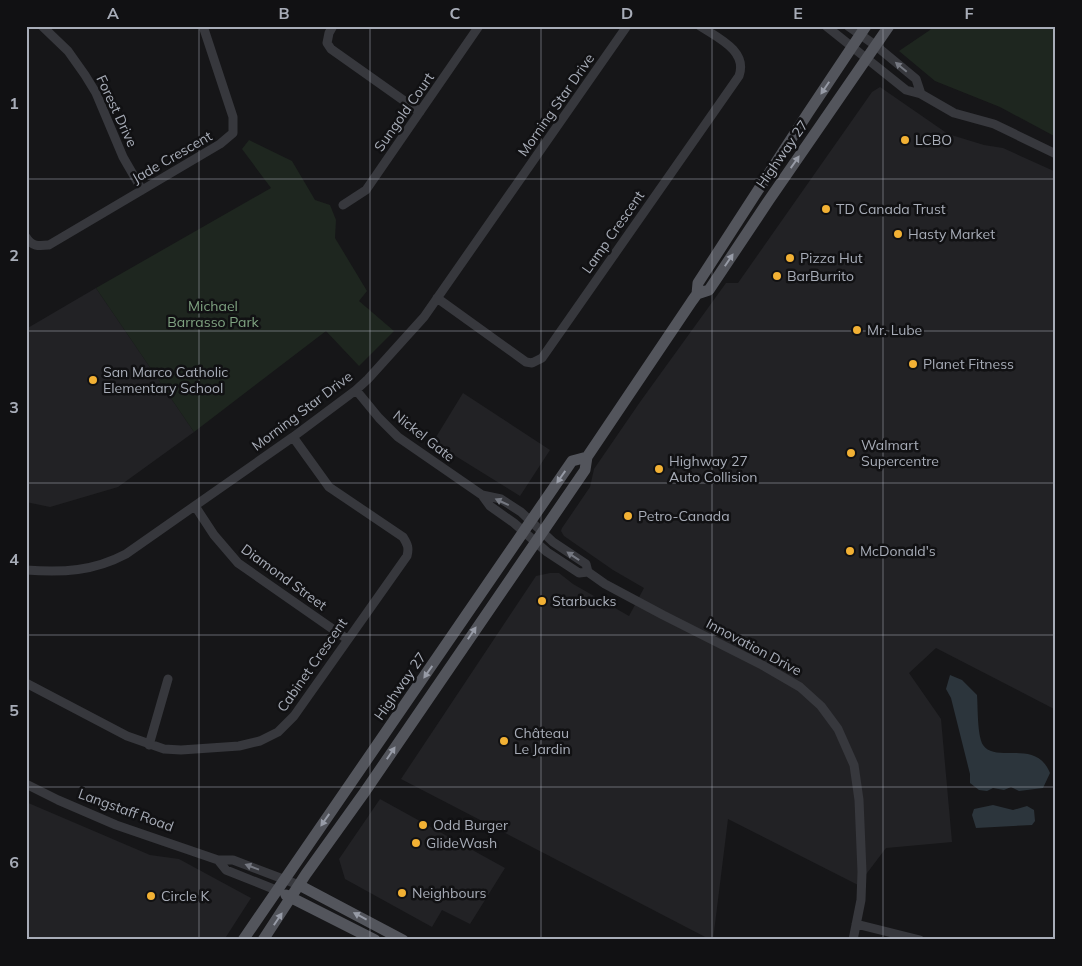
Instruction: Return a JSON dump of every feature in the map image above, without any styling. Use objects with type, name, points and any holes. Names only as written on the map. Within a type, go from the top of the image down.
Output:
[{"type":"main road","name":"Highway 27","points":[[697,294],[709,290],[889,26]]},
{"type":"main road","name":"Highway 27","points":[[263,940],[584,470],[587,457],[697,294],[698,282],[863,31]]},
{"type":"main road","name":"Highway 27","points":[[242,940],[572,461],[587,457]]},
{"type":"main road","name":"Langstaff Road","points":[[299,885],[403,940]]},
{"type":"main road","name":"Langstaff Road","points":[[276,890],[375,940]]},
{"type":"street","name":"Forest Drive","points":[[42,26],[68,51],[96,93],[123,157],[142,190]]},
{"type":"street","name":"Jade Crescent","points":[[26,237],[29,242],[38,246],[49,245],[220,144],[233,133],[232,117],[204,26]]},
{"type":"street","points":[[333,26],[328,33],[327,43],[331,49],[420,112]]},
{"type":"street","name":"Sungold Court","points":[[343,205],[366,190],[479,26]]},
{"type":"street","name":"Morning Star Drive","points":[[26,570],[63,572],[88,569],[104,564],[134,549],[356,390],[411,333],[627,26]]},
{"type":"street","name":"Lamp Crescent","points":[[437,298],[526,362],[532,363],[542,358],[739,76],[741,70],[739,56],[730,47],[700,26]]},
{"type":"street","points":[[826,26],[906,90],[921,94],[954,114],[994,124],[1056,154]]},
{"type":"street","points":[[848,26],[863,31],[875,45],[916,80],[921,94]]},
{"type":"street","name":"Nickel Gate","points":[[356,390],[379,418],[398,437],[482,495],[501,499],[521,512],[527,526]]},
{"type":"street","name":"Cabinet Crescent","points":[[26,682],[127,736],[164,749],[180,750],[239,746],[270,737],[286,725],[409,550],[408,544],[403,537],[329,487],[292,436]]},
{"type":"street","name":"Diamond Street","points":[[195,506],[214,535],[238,563],[347,639]]},
{"type":"street","name":"Innovation Drive","points":[[527,526],[539,537],[548,552],[579,573],[588,572],[605,584],[769,669],[800,687],[821,706],[838,729],[854,765],[859,800],[862,872],[861,900],[853,940]]},
{"type":"street","points":[[149,745],[168,679]]},
{"type":"street","name":"Langstaff Road","points":[[26,784],[116,825],[218,860],[233,860],[299,885]]},
{"type":"street","name":"Langstaff Road","points":[[218,860],[226,870],[276,890]]},
{"type":"street","points":[[856,924],[920,940]]},
{"type":"shaded area","points":[[880,87],[948,134],[984,145],[1003,148],[1056,172],[1056,710],[936,648],[909,673],[941,719],[952,842],[886,848],[858,885],[728,819],[713,940],[711,940],[401,779],[536,576],[559,573],[573,584],[629,616],[644,588],[613,570],[564,536],[561,531],[562,528],[590,487],[594,469],[640,402],[726,283],[738,283],[872,92]]},
{"type":"shaded area","name":"San Marco Catholic Elementary School","points":[[96,288],[194,432],[118,487],[50,507],[26,502],[26,329]]},
{"type":"shaded area","points":[[463,393],[550,450],[520,496],[433,442]]},
{"type":"shaded area","points":[[950,675],[962,680],[977,695],[979,728],[983,745],[989,750],[997,752],[1026,754],[1044,763],[1050,773],[1043,788],[1019,791],[1011,787],[1004,790],[993,788],[987,791],[979,790],[970,783],[970,774],[951,698],[946,689]]},
{"type":"shaded area","points":[[380,799],[505,868],[470,924],[442,910],[432,927],[345,879],[339,859]]},
{"type":"shaded area","points":[[26,802],[150,855],[179,859],[251,898],[224,940],[26,940]]},
{"type":"shaded area","points":[[993,805],[1013,810],[1027,806],[1034,810],[1035,821],[1032,825],[976,828],[972,815],[974,809]]},
{"type":"green space","points":[[932,26],[1056,26],[1056,137],[1000,107],[935,81],[899,51],[930,30]]},
{"type":"green space","name":"Michael Barrasso Park","points":[[249,140],[292,161],[315,200],[330,205],[336,220],[335,238],[367,291],[359,301],[394,331],[359,366],[326,331],[194,432],[96,288],[271,188],[242,149]]},
{"type":"place","name":"LCBO","points":[[905,140]]},
{"type":"place","name":"TD Canada Trust","points":[[826,209]]},
{"type":"place","name":"Hasty Market","points":[[898,234]]},
{"type":"place","name":"Pizza Hut","points":[[790,258]]},
{"type":"place","name":"BarBurrito","points":[[777,276]]},
{"type":"place","name":"Mr. Lube","points":[[857,330]]},
{"type":"place","name":"Planet Fitness","points":[[913,364]]},
{"type":"place","name":"San Marco Catholic Elementary School","points":[[93,380]]},
{"type":"place","name":"Walmart Supercentre","points":[[851,453]]},
{"type":"place","name":"Highway 27 Auto Collision","points":[[659,469]]},
{"type":"place","name":"Petro-Canada","points":[[628,516]]},
{"type":"place","name":"McDonald's","points":[[850,551]]},
{"type":"place","name":"Starbucks","points":[[542,601]]},
{"type":"place","name":"Château Le Jardin","points":[[504,741]]},
{"type":"place","name":"Odd Burger","points":[[423,825]]},
{"type":"place","name":"GlideWash","points":[[416,843]]},
{"type":"place","name":"Neighbours","points":[[402,893]]},
{"type":"place","name":"Circle K","points":[[151,896]]}]
